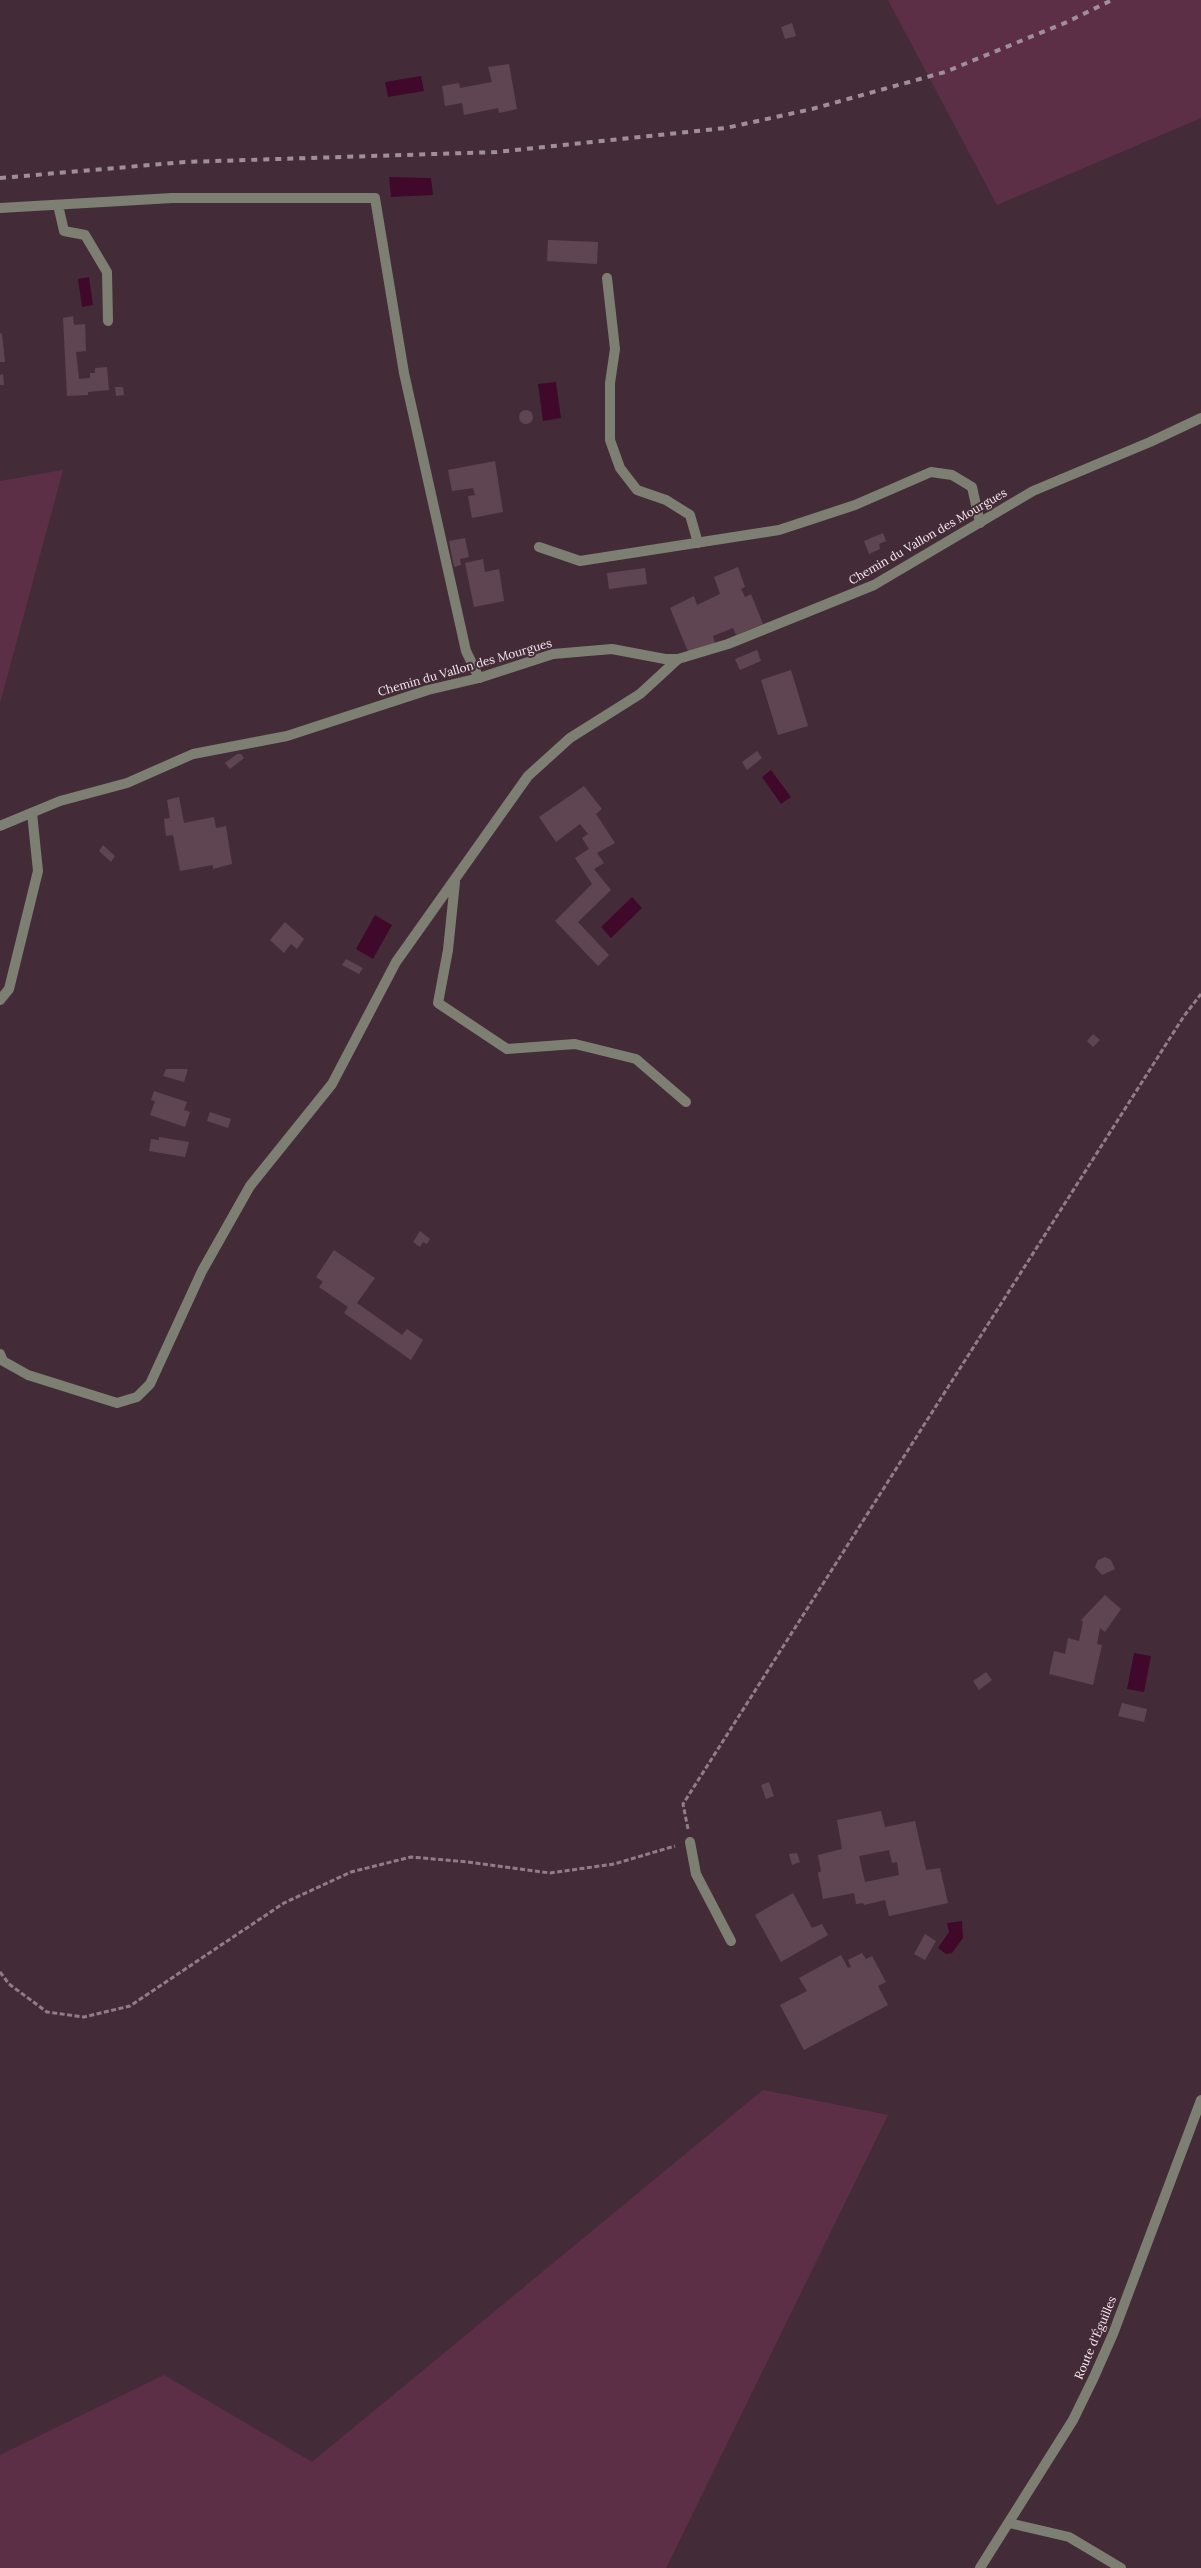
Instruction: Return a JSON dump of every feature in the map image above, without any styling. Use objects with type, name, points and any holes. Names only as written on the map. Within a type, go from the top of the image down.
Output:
[{"type":"street","points":[[0,208],[172,198],[375,198],[404,373],[466,651],[479,678]]},
{"type":"street","points":[[58,205],[64,231],[86,235],[107,272],[108,320]]},
{"type":"street","points":[[607,278],[615,349],[610,383],[610,440],[620,468],[638,490],[666,500],[690,515],[698,543]]},
{"type":"street","name":"Chemin du Vallon des Mourgues","points":[[0,826],[60,801],[127,783],[193,754],[287,736],[428,690],[479,678],[552,654],[592,649],[612,650],[665,659],[678,659],[728,644],[874,585],[1033,491],[1150,442],[1201,418]]},
{"type":"street","points":[[540,547],[580,561],[779,530],[855,505],[931,472],[952,475],[972,488],[980,522]]},
{"type":"street","points":[[0,1354],[3,1361],[28,1375],[117,1403],[137,1397],[150,1384],[202,1271],[250,1186],[332,1084],[396,962],[528,776],[570,738],[640,694],[678,659]]},
{"type":"street","points":[[0,1000],[9,988],[38,871],[32,813]]},
{"type":"street","points":[[455,881],[448,950],[438,1003],[507,1049],[575,1044],[636,1059],[686,1102]]},
{"type":"street","points":[[690,1842],[696,1874],[731,1941]]},
{"type":"street","name":"Route d'Éguilles","points":[[980,2568],[1073,2420],[1094,2377],[1113,2334],[1201,2100]]},
{"type":"street","points":[[1009,2523],[1069,2537],[1121,2568]]},
{"type":"path","points":[[0,1972],[9,1984],[47,2012],[84,2017],[130,2006],[284,1904],[351,1872],[411,1857],[468,1862],[550,1873],[614,1864],[690,1842],[683,1804],[1178,1024],[1201,994]]},
{"type":"shaded area","points":[[888,0],[1201,0],[1201,118],[997,205]]},
{"type":"shaded area","points":[[421,76],[424,91],[388,97],[385,82]]},
{"type":"shaded area","points":[[389,177],[431,178],[433,195],[391,197]]},
{"type":"shaded area","points":[[89,277],[93,305],[82,307],[78,279]]},
{"type":"shaded area","points":[[556,382],[561,418],[543,421],[538,384]]},
{"type":"shaded area","points":[[63,470],[0,703],[0,481]]},
{"type":"shaded area","points":[[771,770],[791,797],[781,804],[762,777]]},
{"type":"shaded area","points":[[632,897],[642,908],[611,938],[601,927]]},
{"type":"shaded area","points":[[375,915],[392,925],[373,959],[356,949]]},
{"type":"shaded area","points":[[1134,1653],[1151,1656],[1144,1692],[1127,1689]]},
{"type":"shaded area","points":[[962,1921],[963,1938],[952,1953],[946,1954],[938,1948],[949,1932],[947,1923]]},
{"type":"shaded area","points":[[763,2090],[888,2115],[666,2568],[0,2568],[0,2455],[164,2375],[312,2462]]},
{"type":"building","points":[[792,23],[796,36],[785,39],[781,27]]},
{"type":"building","points":[[509,64],[517,109],[499,113],[498,108],[464,115],[462,103],[445,106],[442,86],[459,83],[460,88],[492,82],[488,67]]},
{"type":"building","points":[[548,240],[598,242],[597,264],[547,261]]},
{"type":"building","points":[[73,316],[74,325],[85,324],[86,351],[76,352],[79,379],[90,378],[90,373],[95,373],[95,368],[107,367],[109,390],[88,392],[88,395],[67,396],[63,318]]},
{"type":"building","points":[[2,333],[5,362],[0,362],[0,334]]},
{"type":"building","points":[[3,374],[4,385],[0,385],[0,375]]},
{"type":"building","points":[[115,387],[123,387],[124,395],[116,396]]},
{"type":"building","points":[[523,410],[529,410],[533,417],[529,424],[523,424],[519,420],[519,414]]},
{"type":"building","points":[[495,461],[503,512],[472,518],[468,496],[475,495],[473,488],[452,491],[448,470]]},
{"type":"building","points":[[883,533],[886,541],[879,544],[880,549],[869,554],[864,541]]},
{"type":"building","points":[[465,538],[469,557],[460,559],[461,565],[454,567],[449,541]]},
{"type":"building","points":[[483,559],[485,572],[499,569],[504,601],[474,607],[465,563]]},
{"type":"building","points":[[738,567],[745,587],[741,589],[745,597],[751,594],[763,624],[736,635],[733,628],[713,636],[715,643],[689,654],[670,608],[694,596],[697,605],[720,594],[714,577]]},
{"type":"building","points":[[645,568],[647,584],[609,589],[607,573]]},
{"type":"building","points":[[757,650],[761,661],[740,670],[735,659]]},
{"type":"building","points":[[791,670],[808,726],[778,735],[761,680]]},
{"type":"building","points":[[757,751],[762,758],[747,770],[742,762]]},
{"type":"building","points":[[237,754],[241,754],[244,758],[230,769],[225,763]]},
{"type":"building","points":[[584,786],[602,809],[596,814],[615,843],[597,853],[604,863],[594,869],[611,890],[578,922],[609,955],[598,966],[555,921],[592,884],[575,858],[589,849],[582,838],[588,834],[580,824],[556,842],[539,817]]},
{"type":"building","points":[[179,797],[184,823],[214,817],[216,828],[226,826],[232,864],[213,869],[213,865],[180,871],[173,835],[166,836],[164,819],[170,818],[167,800]]},
{"type":"building","points":[[103,845],[115,856],[111,862],[99,851]]},
{"type":"building","points":[[285,922],[304,939],[297,949],[291,944],[284,953],[270,940]]},
{"type":"building","points":[[346,959],[363,968],[359,974],[342,965]]},
{"type":"building","points":[[1093,1034],[1100,1040],[1093,1047],[1087,1041]]},
{"type":"building","points":[[166,1069],[188,1069],[184,1082],[163,1076]]},
{"type":"building","points":[[154,1091],[187,1102],[184,1110],[190,1112],[185,1127],[150,1115],[155,1101],[151,1100]]},
{"type":"building","points":[[210,1112],[231,1119],[228,1128],[207,1121]]},
{"type":"building","points":[[159,1137],[189,1142],[185,1157],[149,1151],[151,1139],[159,1140]]},
{"type":"building","points":[[420,1231],[430,1239],[427,1244],[423,1242],[420,1247],[413,1242]]},
{"type":"building","points":[[334,1250],[375,1278],[357,1303],[402,1335],[407,1329],[423,1340],[411,1360],[344,1313],[348,1307],[319,1287],[323,1282],[316,1277]]},
{"type":"building","points":[[1105,1557],[1111,1560],[1115,1569],[1102,1575],[1095,1567],[1098,1560]]},
{"type":"building","points":[[1105,1595],[1121,1609],[1105,1632],[1100,1628],[1097,1644],[1102,1645],[1093,1685],[1049,1674],[1054,1651],[1065,1654],[1068,1638],[1079,1641],[1083,1622],[1081,1620]]},
{"type":"building","points":[[986,1672],[992,1680],[979,1690],[973,1681]]},
{"type":"building","points":[[1122,1703],[1147,1709],[1144,1722],[1118,1716]]},
{"type":"building","points":[[769,1782],[774,1796],[766,1799],[761,1785]]},
{"type":"building","points":[[881,1811],[885,1827],[915,1821],[926,1870],[940,1868],[948,1903],[889,1916],[885,1900],[864,1905],[863,1903],[856,1904],[854,1893],[823,1899],[818,1873],[821,1871],[818,1855],[842,1849],[837,1820]],"holes":[[[889,1850],[892,1863],[897,1862],[899,1875],[865,1882],[859,1856]]]},
{"type":"building","points":[[797,1853],[800,1862],[792,1865],[789,1854]]},
{"type":"building","points":[[793,1893],[812,1928],[822,1924],[828,1935],[781,1962],[755,1915]]},
{"type":"building","points":[[925,1934],[936,1941],[925,1960],[914,1954]]},
{"type":"building","points":[[862,1953],[866,1959],[872,1956],[886,1982],[878,1986],[888,2005],[804,2050],[780,2005],[807,1991],[799,1978],[841,1955],[848,1968],[851,1967],[848,1960]]},
{"type":"railway","points":[[0,178],[185,162],[497,152],[726,128],[812,109],[945,72],[1067,22],[1112,0]]}]
